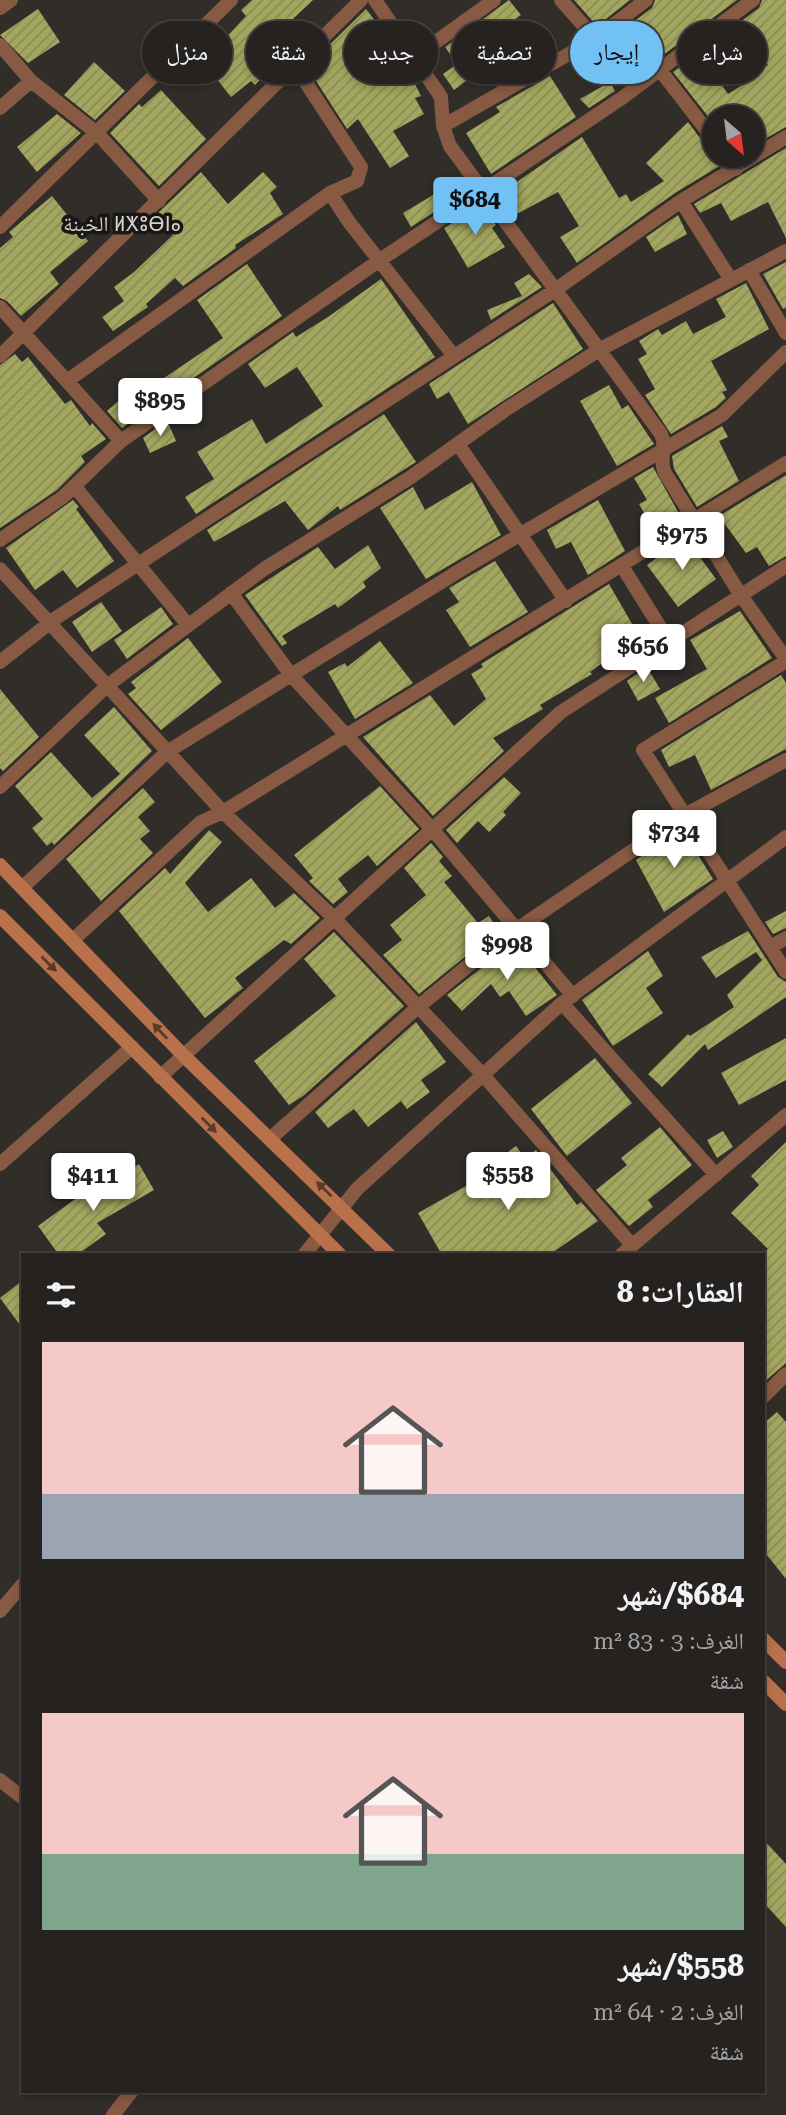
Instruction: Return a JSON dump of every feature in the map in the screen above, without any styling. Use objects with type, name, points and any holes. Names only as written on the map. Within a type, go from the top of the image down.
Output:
[{"type":"main road","points":[[0,865],[183,1055],[345,1208],[387,1253]]},
{"type":"main road","points":[[0,916],[338,1253]]},
{"type":"main road","points":[[765,1641],[786,1662]]},
{"type":"main road","points":[[765,1683],[786,1704]]},
{"type":"street","points":[[0,8],[11,0]]},
{"type":"street","points":[[0,227],[231,0]]},
{"type":"street","points":[[330,31],[361,0]]},
{"type":"street","points":[[376,0],[390,21]]},
{"type":"street","points":[[438,40],[494,0]]},
{"type":"street","points":[[561,0],[579,21]]},
{"type":"street","points":[[619,21],[646,0]]},
{"type":"street","points":[[663,68],[753,0]]},
{"type":"street","points":[[0,45],[31,81],[97,134],[159,201]]},
{"type":"street","points":[[443,126],[570,53]]},
{"type":"street","points":[[663,74],[702,124]]},
{"type":"street","points":[[0,108],[31,81]]},
{"type":"street","points":[[0,356],[277,84]]},
{"type":"street","points":[[67,380],[330,193],[357,181],[361,167],[307,84]]},
{"type":"street","points":[[433,84],[441,97],[443,126],[450,146],[661,434],[663,451],[660,461],[740,594],[786,660],[643,750],[786,972]]},
{"type":"street","points":[[0,540],[75,487],[121,441],[380,260],[641,84]]},
{"type":"street","points":[[0,662],[49,623],[555,290],[681,201],[786,137]]},
{"type":"street","points":[[330,193],[454,356]]},
{"type":"street","points":[[681,201],[731,280]]},
{"type":"street","points":[[0,787],[108,685],[231,593],[599,350],[786,251]]},
{"type":"street","points":[[749,271],[786,333]]},
{"type":"street","points":[[0,307],[121,441]]},
{"type":"street","points":[[23,887],[167,752],[731,408],[786,352]]},
{"type":"street","points":[[458,444],[566,601]]},
{"type":"street","points":[[74,939],[191,829],[345,737],[786,463]]},
{"type":"street","points":[[75,487],[188,625]]},
{"type":"street","points":[[622,566],[668,640]]},
{"type":"street","points":[[160,1077],[561,712],[668,640],[786,566]]},
{"type":"street","points":[[0,569],[223,812],[334,918],[483,1075],[627,1250],[786,1115]]},
{"type":"street","points":[[231,593],[291,675],[432,829],[518,929],[568,1000],[716,1175]]},
{"type":"street","points":[[271,1138],[418,1007],[518,929],[685,816],[786,760]]},
{"type":"street","points":[[306,1253],[358,1189],[568,1000],[786,837]]},
{"type":"street","points":[[770,947],[786,939]]},
{"type":"street","points":[[0,1164],[132,1047]]},
{"type":"street","points":[[765,1395],[786,1374]]},
{"type":"street","points":[[0,1611],[21,1586]]},
{"type":"street","points":[[0,1780],[21,1796]]},
{"type":"street","points":[[113,2115],[130,2093]]},
{"type":"building","points":[[252,0],[313,0],[291,21],[246,21],[247,84],[231,97],[221,84],[232,84],[232,31],[246,16],[241,10]]},
{"type":"building","points":[[509,0],[521,15],[513,21],[480,21]]},
{"type":"building","points":[[574,0],[630,0],[603,21],[593,21]]},
{"type":"building","points":[[655,0],[737,0],[709,21],[677,21],[677,45],[663,55],[663,21],[635,21],[652,8]]},
{"type":"building","points":[[762,0],[786,0],[786,127],[765,139],[765,105],[702,105],[702,109],[682,84],[721,84],[728,94],[744,84],[767,84],[767,21],[742,21],[759,8]]},
{"type":"building","points":[[38,9],[60,42],[28,63],[0,35]]},
{"type":"building","points":[[366,9],[375,21],[354,21]]},
{"type":"building","points":[[344,31],[344,84],[415,84],[421,96],[415,98],[424,114],[393,131],[409,156],[390,168],[358,119],[347,129],[318,84],[330,84],[330,44]]},
{"type":"building","points":[[452,42],[452,57],[445,47]]},
{"type":"building","points":[[94,62],[125,91],[95,120],[64,95]]},
{"type":"building","points":[[452,68],[452,84],[462,84],[454,90],[443,74]]},
{"type":"building","points":[[536,84],[555,84],[576,117],[491,174],[466,133],[500,112],[496,107]]},
{"type":"building","points":[[606,84],[611,84],[615,91],[589,108],[580,99]]},
{"type":"building","points":[[161,90],[206,139],[159,186],[110,133],[139,104],[142,107]]},
{"type":"building","points":[[57,114],[81,133],[37,172],[17,147]]},
{"type":"building","points":[[688,122],[702,141],[702,168],[716,168],[675,193],[577,263],[560,237],[579,226],[558,192],[513,216],[498,195],[582,137],[619,198],[626,194],[631,202],[664,181],[646,163]]},
{"type":"building","points":[[786,148],[786,238],[768,202],[731,221],[721,203],[700,213],[694,204],[753,168],[765,168],[765,161]]},
{"type":"building","points":[[201,172],[228,204],[263,172],[277,187],[270,193],[283,214],[235,245],[236,248],[183,286],[175,278],[146,304],[148,307],[113,331],[102,317],[124,301],[114,287],[174,234],[157,214]]},
{"type":"building","points":[[453,183],[460,195],[411,227],[403,213]]},
{"type":"building","points":[[52,196],[88,241],[50,272],[59,284],[21,316],[7,301],[0,298],[0,248],[13,237],[9,232]]},
{"type":"building","points":[[481,205],[496,225],[492,228],[505,247],[468,268],[444,228]]},
{"type":"building","points":[[678,215],[687,234],[655,252],[646,237]]},
{"type":"building","points":[[786,262],[786,308],[783,309],[763,274]]},
{"type":"building","points":[[247,264],[282,316],[122,428],[107,411],[137,385],[142,393],[223,338],[197,300]]},
{"type":"building","points":[[529,274],[542,287],[491,320],[487,310],[522,296],[514,283]]},
{"type":"building","points":[[381,279],[435,357],[196,514],[185,497],[214,479],[197,452],[252,419],[266,444],[323,406],[297,367],[265,388],[248,364],[293,332],[296,337],[328,317]]},
{"type":"building","points":[[746,283],[769,329],[711,361],[727,390],[722,392],[726,398],[671,434],[645,395],[655,389],[638,359],[647,354],[639,341],[658,329],[662,335],[686,321],[693,334],[726,317],[716,299]]},
{"type":"building","points":[[553,303],[583,349],[468,424],[449,392],[437,399],[429,384]]},
{"type":"building","points":[[15,354],[22,362],[28,357],[65,404],[71,400],[90,426],[92,423],[106,439],[81,456],[85,462],[57,490],[0,528],[0,365]]},
{"type":"building","points":[[609,385],[622,409],[628,405],[654,444],[617,466],[580,401]]},
{"type":"building","points":[[384,414],[416,462],[340,510],[338,506],[308,530],[285,501],[214,542],[207,530]]},
{"type":"building","points":[[167,420],[176,441],[150,453],[143,438]]},
{"type":"building","points":[[722,426],[728,437],[719,441],[739,481],[697,507],[674,469],[672,456]]},
{"type":"building","points":[[653,467],[681,517],[655,533],[639,504],[647,500],[634,478]]},
{"type":"building","points":[[786,475],[786,556],[769,566],[757,547],[746,553],[719,516]]},
{"type":"building","points":[[472,482],[501,535],[426,579],[380,508],[413,487],[425,510]]},
{"type":"building","points":[[73,500],[79,507],[76,509],[114,561],[77,588],[63,570],[35,590],[6,548]]},
{"type":"building","points":[[598,500],[625,551],[588,575],[571,542],[556,549],[547,530]]},
{"type":"building","points":[[685,537],[716,579],[678,607],[647,565]]},
{"type":"building","points":[[368,545],[381,568],[363,582],[366,587],[338,608],[335,604],[282,636],[287,643],[282,646],[245,595],[318,547],[335,569]]},
{"type":"building","points":[[495,561],[528,612],[470,647],[446,610],[459,602],[449,588]]},
{"type":"building","points":[[609,584],[639,636],[590,672],[592,674],[540,705],[543,709],[493,738],[504,751],[433,816],[363,737],[430,695],[454,726],[486,699],[471,674],[483,667],[481,664]]},
{"type":"building","points":[[101,602],[122,631],[92,652],[72,622]]},
{"type":"building","points":[[161,607],[173,624],[127,659],[114,640]]},
{"type":"building","points":[[740,611],[772,658],[669,723],[655,698],[707,669],[690,640]]},
{"type":"building","points":[[188,638],[222,682],[161,730],[128,694],[136,688],[131,682]]},
{"type":"building","points":[[380,641],[413,683],[355,719],[328,672],[345,663],[347,667]]},
{"type":"building","points":[[647,667],[660,689],[638,701],[627,681]]},
{"type":"building","points":[[781,675],[786,683],[786,749],[711,790],[695,755],[669,767],[661,750]]},
{"type":"building","points":[[0,689],[39,737],[3,771],[0,768]]},
{"type":"building","points":[[114,707],[152,751],[54,845],[52,842],[47,846],[32,828],[43,819],[15,786],[51,752],[92,798],[120,774],[84,735]]},
{"type":"building","points":[[504,777],[521,793],[503,812],[506,815],[489,832],[478,821],[457,843],[446,830]]},
{"type":"building","points":[[380,786],[419,829],[377,866],[368,855],[338,879],[348,892],[333,904],[309,881],[313,878],[294,855]]},
{"type":"building","points":[[143,788],[155,802],[138,817],[150,831],[140,839],[153,853],[101,901],[66,859]]},
{"type":"building","points":[[682,829],[713,879],[664,912],[636,860]]},
{"type":"building","points":[[209,830],[222,842],[185,883],[208,912],[251,878],[275,908],[294,893],[320,918],[291,944],[284,940],[235,978],[243,988],[205,1018],[119,911],[165,868],[170,874]]},
{"type":"building","points":[[431,843],[443,857],[439,861],[452,876],[444,882],[478,923],[489,916],[498,930],[419,994],[383,955],[402,940],[390,925],[426,895],[404,868]]},
{"type":"building","points":[[786,911],[786,928],[773,934],[765,922]]},
{"type":"building","points":[[748,931],[778,977],[786,982],[786,997],[708,1050],[705,1044],[662,1087],[648,1074],[688,1034],[690,1036],[734,1007],[727,995],[762,960],[756,952],[716,978],[701,957]]},
{"type":"building","points":[[334,932],[404,1006],[303,1096],[289,1105],[254,1061],[336,996],[304,959]]},
{"type":"building","points":[[509,946],[511,950],[518,946],[557,995],[526,1016],[509,991],[500,997],[491,984],[462,1011],[447,995]]},
{"type":"building","points":[[648,951],[663,976],[646,988],[663,1013],[613,1046],[582,1000]]},
{"type":"building","points":[[416,1022],[446,1062],[421,1080],[430,1092],[407,1109],[401,1101],[368,1127],[354,1109],[328,1128],[315,1112]]},
{"type":"building","points":[[786,1038],[786,1080],[739,1105],[721,1073]]},
{"type":"building","points":[[595,1058],[632,1103],[567,1156],[531,1109]]},
{"type":"building","points":[[660,1127],[692,1165],[648,1200],[653,1207],[629,1226],[596,1190],[627,1165],[621,1158]]},
{"type":"building","points":[[723,1131],[733,1147],[717,1158],[707,1140]]},
{"type":"building","points":[[786,1142],[786,1363],[765,1381],[764,1253],[768,1249],[731,1213],[759,1185],[751,1176]]},
{"type":"building","points":[[516,1146],[525,1158],[536,1150],[577,1205],[581,1202],[598,1221],[552,1253],[441,1253],[418,1213],[473,1182],[471,1179]]},
{"type":"building","points":[[139,1164],[154,1190],[97,1223],[106,1234],[80,1253],[58,1253],[38,1226],[78,1197],[80,1199]]},
{"type":"building","points":[[21,1282],[21,1326],[0,1298]]},
{"type":"building","points":[[777,1412],[786,1422],[786,1579],[765,1553],[765,1422]]},
{"type":"building","points":[[765,1841],[786,1864],[786,1927],[765,1904]]},
{"type":"district","name":"الخبنة ⵍⵅⵓⴱⵏⴰ","points":[[122,224]]}]
